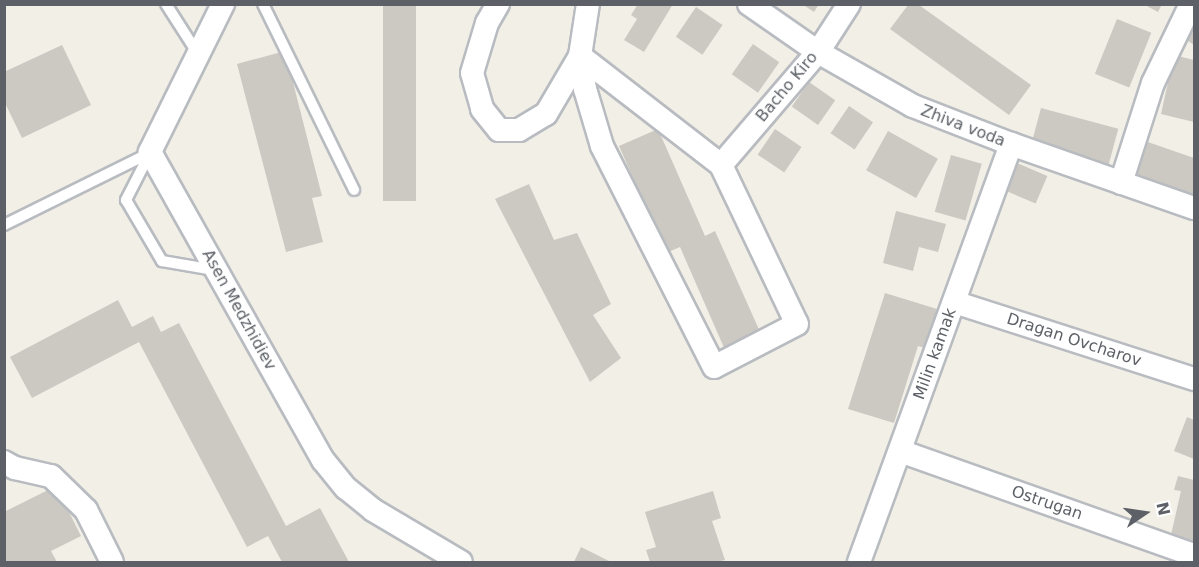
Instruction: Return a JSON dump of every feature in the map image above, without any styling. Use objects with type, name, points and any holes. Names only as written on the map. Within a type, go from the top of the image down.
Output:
[{"type":"street","points":[[150,152],[223,4]]},
{"type":"street","points":[[498,4],[487,23],[472,74],[483,109],[499,129],[519,130],[546,114],[580,56]]},
{"type":"street","points":[[580,56],[721,165],[797,324],[714,367],[602,146],[585,89],[580,56],[588,4]]},
{"type":"street","name":"Zhiva voda","points":[[749,4],[818,51],[913,106],[1011,144],[1194,208]]},
{"type":"street","name":"Bacho Kiro","points":[[721,165],[818,51],[849,4]]},
{"type":"street","points":[[1121,183],[1153,83],[1191,4]]},
{"type":"street","name":"Milin kamak","points":[[859,562],[1011,144]]},
{"type":"street","name":"Asen Medzhidiev","points":[[150,152],[323,460],[346,488],[373,510],[445,559]]},
{"type":"street","name":"Dragan Ovcharov","points":[[954,302],[1194,379]]},
{"type":"street","name":"Ostrugan","points":[[900,451],[1194,555]]},
{"type":"street","points":[[4,462],[15,468],[51,476],[86,510],[112,562]]},
{"type":"lane","points":[[166,4],[199,55]]},
{"type":"lane","points":[[262,4],[354,190]]},
{"type":"lane","points":[[4,225],[150,152]]},
{"type":"lane","points":[[150,152],[126,200],[162,261],[216,271]]},
{"type":"building","points":[[383,4],[416,4],[416,201],[383,201]]},
{"type":"building","points":[[638,4],[673,4],[644,52],[624,40],[637,19],[631,15]]},
{"type":"building","points":[[802,4],[819,4],[814,12]]},
{"type":"building","points":[[1143,4],[1162,4],[1158,12]]},
{"type":"building","points":[[908,5],[919,5],[1031,85],[1009,115],[890,29]]},
{"type":"building","points":[[696,7],[723,25],[702,55],[676,37]]},
{"type":"building","points":[[1117,19],[1151,33],[1129,88],[1095,74]]},
{"type":"building","points":[[1194,22],[1194,45],[1185,39]]},
{"type":"building","points":[[753,44],[779,62],[758,93],[732,74]]},
{"type":"building","points":[[62,45],[91,105],[22,138],[4,101],[4,72]]},
{"type":"building","points":[[285,51],[322,196],[312,198],[323,242],[286,252],[237,64]]},
{"type":"building","points":[[1174,55],[1194,60],[1194,122],[1161,114]]},
{"type":"building","points":[[809,82],[835,100],[818,125],[792,107]]},
{"type":"building","points":[[849,106],[873,122],[855,150],[831,133]]},
{"type":"building","points":[[1041,108],[1118,129],[1109,164],[1031,144]]},
{"type":"building","points":[[658,129],[705,236],[715,231],[761,334],[725,350],[680,247],[666,253],[619,146]]},
{"type":"building","points":[[775,129],[802,147],[784,173],[758,155]]},
{"type":"building","points":[[888,131],[938,159],[916,198],[866,170]]},
{"type":"building","points":[[1145,141],[1194,158],[1194,198],[1133,177]]},
{"type":"building","points":[[951,155],[982,164],[965,221],[935,212]]},
{"type":"building","points":[[1017,163],[1047,176],[1036,204],[1005,191]]},
{"type":"building","points":[[529,184],[554,240],[577,233],[611,304],[593,315],[621,358],[590,382],[495,199]]},
{"type":"building","points":[[896,211],[946,224],[938,252],[919,247],[913,271],[883,263]]},
{"type":"building","points":[[885,293],[937,309],[925,348],[918,346],[894,423],[848,409]]},
{"type":"building","points":[[118,300],[132,327],[153,316],[161,332],[179,323],[286,526],[320,508],[349,562],[282,562],[268,536],[247,547],[139,342],[32,398],[10,357]]},
{"type":"building","points":[[1187,417],[1194,420],[1194,459],[1174,451]]},
{"type":"building","points":[[1178,476],[1194,480],[1194,541],[1171,535],[1181,491],[1174,490]]},
{"type":"building","points":[[56,486],[81,536],[51,551],[57,562],[4,562],[4,512]]},
{"type":"building","points":[[713,491],[721,518],[712,521],[725,560],[650,562],[646,550],[656,547],[645,512]]},
{"type":"building","points":[[581,547],[611,562],[574,562]]}]
